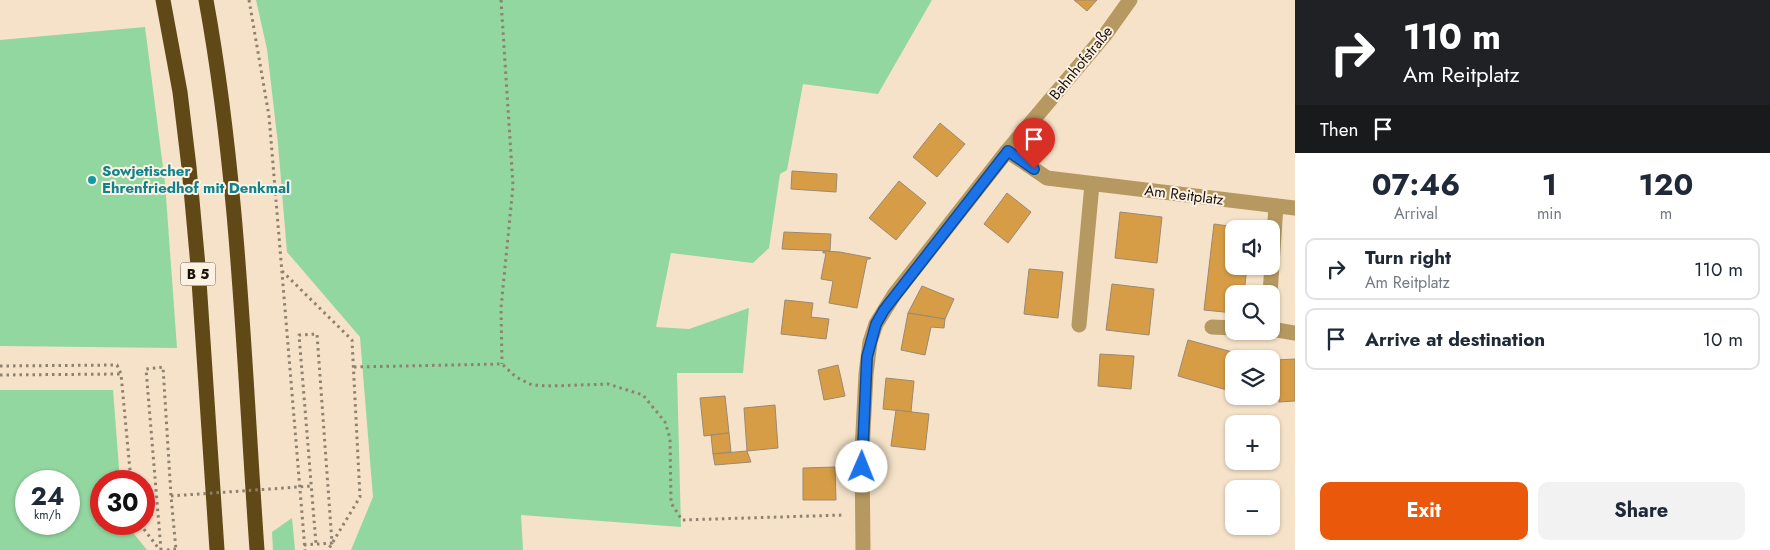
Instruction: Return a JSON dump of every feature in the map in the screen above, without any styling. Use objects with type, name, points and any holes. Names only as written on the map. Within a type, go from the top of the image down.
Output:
[{"type":"highway","name":"B 5","points":[[163,0],[180,92],[189,167],[199,276],[217,550]]},
{"type":"highway","name":"B 5","points":[[206,0],[221,98],[229,168],[257,550]]},
{"type":"street","name":"Bahnhofstraße","points":[[863,550],[862,451],[866,374],[870,342],[876,324],[894,295],[1008,151],[1105,35],[1130,0]]},
{"type":"street","name":"Am Reitplatz","points":[[1008,151],[1047,178],[1295,208]]},
{"type":"street","points":[[1079,325],[1092,184]]},
{"type":"street","points":[[1271,285],[1276,206]]},
{"type":"street","points":[[1212,327],[1225,328]]},
{"type":"street","points":[[1280,332],[1295,333]]},
{"type":"path","points":[[249,0],[269,116],[305,550]]},
{"type":"path","points":[[501,0],[513,186],[501,308],[502,364]]},
{"type":"path","points":[[282,271],[352,340],[360,498],[328,550]]},
{"type":"path","points":[[316,544],[300,335],[317,334],[332,543]]},
{"type":"path","points":[[354,366],[502,364],[516,377],[532,385],[608,384],[642,395],[665,422],[670,438],[671,503],[682,520],[862,515]]},
{"type":"path","points":[[0,366],[117,365],[121,372],[130,470]]},
{"type":"path","points":[[160,550],[146,370],[163,367],[176,550],[167,550]]},
{"type":"path","points":[[0,375],[121,372]]},
{"type":"path","points":[[171,496],[312,486]]},
{"type":"path","points":[[148,535],[160,550]]},
{"type":"path","points":[[304,545],[332,543]]},
{"type":"green space","points":[[256,0],[932,0],[878,94],[803,84],[787,170],[780,174],[769,248],[753,263],[671,253],[656,327],[689,329],[749,308],[743,373],[677,373],[681,527],[521,515],[523,550],[351,550],[373,497],[360,337],[287,252],[278,144],[267,49]]},
{"type":"green space","points":[[145,27],[165,183],[177,348],[0,346],[0,40]]},
{"type":"green space","points":[[0,390],[113,390],[119,470],[90,470],[90,535],[135,535],[147,550],[0,550]]},
{"type":"green space","points":[[292,518],[295,550],[273,550],[272,532]]},
{"type":"building","points":[[1074,0],[1097,0],[1087,11]]},
{"type":"building","points":[[940,123],[965,144],[937,177],[913,157]]},
{"type":"building","points":[[792,171],[837,174],[836,192],[791,189]]},
{"type":"building","points":[[899,181],[926,203],[896,240],[869,218]]},
{"type":"building","points":[[1007,193],[1031,212],[1008,243],[984,224]]},
{"type":"building","points":[[1120,212],[1162,217],[1157,263],[1115,258]]},
{"type":"building","points":[[1214,224],[1225,225],[1225,275],[1246,275],[1245,285],[1225,285],[1225,312],[1204,310]]},
{"type":"building","points":[[784,232],[831,234],[830,251],[782,249]]},
{"type":"building","points":[[823,251],[871,258],[867,259],[857,308],[829,303],[833,281],[821,279],[826,253],[823,253]]},
{"type":"building","points":[[1029,269],[1063,272],[1058,318],[1024,314]]},
{"type":"building","points":[[1112,284],[1154,289],[1149,335],[1106,330]]},
{"type":"building","points":[[922,286],[954,299],[945,319],[908,313]]},
{"type":"building","points":[[785,300],[813,303],[811,317],[829,319],[826,339],[781,334]]},
{"type":"building","points":[[908,313],[945,319],[944,328],[931,327],[925,355],[901,350]]},
{"type":"building","points":[[1188,340],[1225,350],[1225,389],[1178,376]]},
{"type":"building","points":[[1100,354],[1134,356],[1131,389],[1098,386]]},
{"type":"building","points":[[1295,359],[1295,401],[1280,402],[1280,360]]},
{"type":"building","points":[[838,365],[845,396],[824,400],[818,370]]},
{"type":"building","points":[[886,378],[914,381],[911,412],[883,409]]},
{"type":"building","points":[[725,396],[729,433],[704,436],[700,398]]},
{"type":"building","points":[[775,405],[778,448],[747,451],[744,408]]},
{"type":"building","points":[[896,410],[929,414],[925,450],[891,446]]},
{"type":"building","points":[[729,433],[731,452],[713,454],[711,435]]},
{"type":"building","points":[[747,451],[751,462],[715,465],[713,454]]},
{"type":"building","points":[[835,467],[836,500],[803,500],[803,468]]},
{"type":"place","name":"Sowjetischer Ehrenfriedhof mit Denkmal","points":[[92,180]]},
{"type":"route","points":[[862,467],[867,357],[876,324],[884,310],[1008,151],[1034,169]]}]
